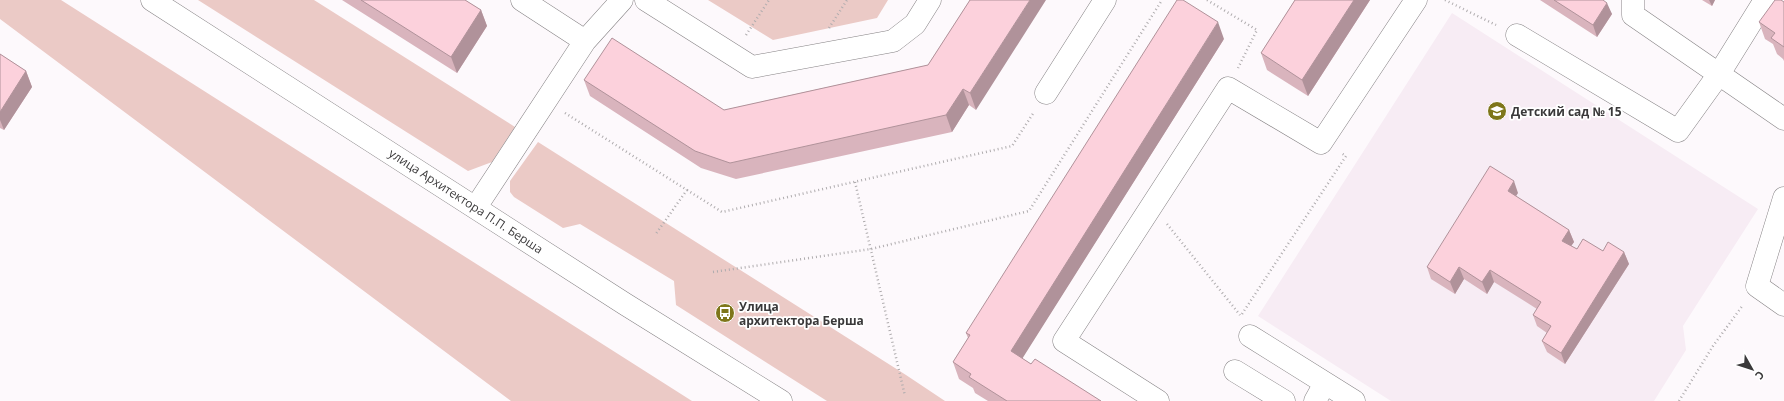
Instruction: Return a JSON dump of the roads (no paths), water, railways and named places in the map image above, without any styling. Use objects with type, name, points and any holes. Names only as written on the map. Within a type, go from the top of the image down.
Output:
[{"type":"street","name":"улица Архитектора П.П. Берша","points":[[152,0],[625,304],[782,401]]},
{"type":"street","points":[[522,0],[585,42]]},
{"type":"street","points":[[476,207],[585,42],[622,0]]},
{"type":"street","points":[[646,0],[752,67],[893,42],[915,24],[930,0]]},
{"type":"street","points":[[1046,93],[1105,0]]},
{"type":"street","points":[[1158,401],[1064,341],[1228,88],[1321,143],[1416,0]]},
{"type":"street","points":[[1633,0],[1633,15],[1784,119]]},
{"type":"street","points":[[1516,35],[1678,131],[1719,74],[1765,0]]},
{"type":"street","points":[[1784,198],[1757,286],[1784,305]]},
{"type":"street","points":[[1250,336],[1320,392],[1354,401]]},
{"type":"street","points":[[1234,371],[1284,401]]},
{"type":"place","name":"Детский сад № 15","points":[[1497,111]]},
{"type":"place","name":"Улица архитектора Берша","points":[[725,313]]}]
